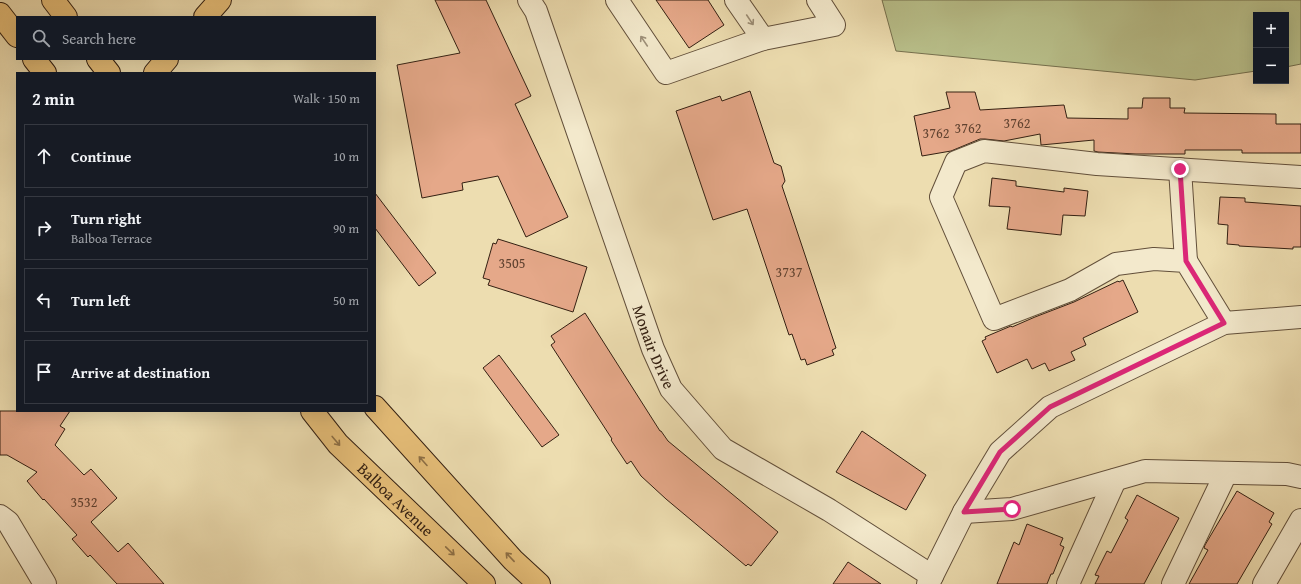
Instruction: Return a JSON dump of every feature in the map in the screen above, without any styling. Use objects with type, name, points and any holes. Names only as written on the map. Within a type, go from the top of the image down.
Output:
[{"type":"main road","points":[[53,0],[65,16]]},
{"type":"main road","points":[[206,16],[220,0]]},
{"type":"main road","points":[[0,14],[16,35]]},
{"type":"main road","points":[[35,60],[44,72]]},
{"type":"main road","points":[[99,60],[108,72]]},
{"type":"main road","points":[[156,72],[166,60]]},
{"type":"main road","points":[[376,408],[513,560],[538,584]]},
{"type":"main road","name":"Balboa Avenue","points":[[313,412],[338,444],[484,584]]},
{"type":"street","name":"Monair Drive","points":[[529,0],[536,12],[652,349],[671,389],[723,448],[829,510],[930,580]]},
{"type":"street","points":[[617,0],[666,74],[763,39],[834,25],[818,0]]},
{"type":"street","points":[[736,0],[763,39]]},
{"type":"street","points":[[1186,261],[1154,259],[1116,264],[1070,290],[994,319],[941,197],[956,162],[984,151],[1096,164],[1301,177]]},
{"type":"street","points":[[1180,169],[1186,261],[1224,323]]},
{"type":"street","points":[[930,580],[964,512],[1000,452],[1050,407],[1224,323],[1301,317]]},
{"type":"street","points":[[964,512],[1012,509],[1145,471],[1287,474],[1301,477]]},
{"type":"street","points":[[1173,584],[1226,473]]},
{"type":"street","points":[[1068,584],[1115,480]]},
{"type":"street","points":[[0,516],[8,522],[45,584]]},
{"type":"street","points":[[1264,584],[1301,520]]},
{"type":"green space","points":[[882,0],[1301,0],[1301,64],[1289,66],[1289,12],[1253,12],[1253,71],[1195,80],[896,51]]},
{"type":"building","points":[[435,0],[486,0],[531,96],[515,104],[568,217],[526,237],[498,176],[462,183],[463,190],[422,198],[397,65],[460,53]]},
{"type":"building","points":[[656,0],[708,0],[724,25],[689,48]]},
{"type":"building","points":[[750,91],[774,163],[781,166],[785,181],[782,186],[836,348],[832,350],[834,355],[807,365],[805,359],[801,360],[792,334],[789,335],[747,209],[713,220],[676,111],[720,96],[722,101]]},
{"type":"building","points":[[946,92],[975,92],[980,110],[1064,105],[1067,118],[1128,119],[1128,108],[1142,108],[1143,98],[1170,98],[1170,108],[1185,108],[1184,113],[1276,114],[1276,124],[1301,124],[1301,153],[1242,153],[1242,150],[1185,150],[1185,154],[1098,152],[1094,151],[1094,140],[1041,145],[1040,134],[1004,141],[980,139],[951,151],[922,156],[914,116],[950,108]]},
{"type":"building","points":[[992,178],[1016,181],[1016,186],[1064,192],[1064,188],[1088,191],[1085,216],[1063,215],[1061,235],[1007,229],[1010,207],[989,206]]},
{"type":"building","points":[[376,194],[436,273],[419,286],[376,229]]},
{"type":"building","points":[[1220,197],[1245,198],[1245,202],[1301,206],[1301,247],[1293,247],[1293,249],[1227,244],[1228,225],[1218,224]]},
{"type":"building","points":[[498,239],[587,267],[573,312],[488,285],[490,280],[483,278],[493,243],[496,244]]},
{"type":"building","points":[[1123,280],[1138,312],[1083,338],[1086,345],[1071,352],[1075,360],[1049,371],[1045,363],[1032,369],[1027,359],[997,373],[982,341],[986,339],[985,337],[1074,302]]},
{"type":"building","points":[[585,313],[660,431],[668,441],[778,532],[751,566],[748,564],[746,566],[666,499],[641,476],[631,461],[627,464],[611,440],[612,439],[551,345],[555,342],[551,336]]},
{"type":"building","points":[[499,355],[559,435],[542,447],[483,368]]},
{"type":"building","points":[[0,411],[69,412],[60,426],[65,429],[55,445],[84,475],[91,469],[117,498],[91,522],[118,552],[128,543],[164,584],[117,584],[90,555],[88,557],[72,539],[77,535],[27,481],[37,472],[7,455],[0,455]]},
{"type":"building","points":[[862,431],[926,475],[906,510],[836,472]]},
{"type":"building","points":[[1237,491],[1274,513],[1269,522],[1272,524],[1237,584],[1189,584],[1208,550],[1204,548],[1205,545]]},
{"type":"building","points":[[1137,495],[1179,518],[1144,584],[1095,584],[1099,576],[1095,575],[1107,551],[1111,553],[1128,520],[1125,518]]},
{"type":"building","points":[[1027,524],[1063,538],[1060,545],[1064,547],[1053,574],[1051,574],[1047,584],[997,584],[1014,542],[1019,545]]},
{"type":"building","points":[[848,562],[881,584],[833,584]]},
{"type":"route","points":[[1012,509],[964,512],[1000,452],[1050,407],[1224,323],[1186,261],[1180,169]]}]
